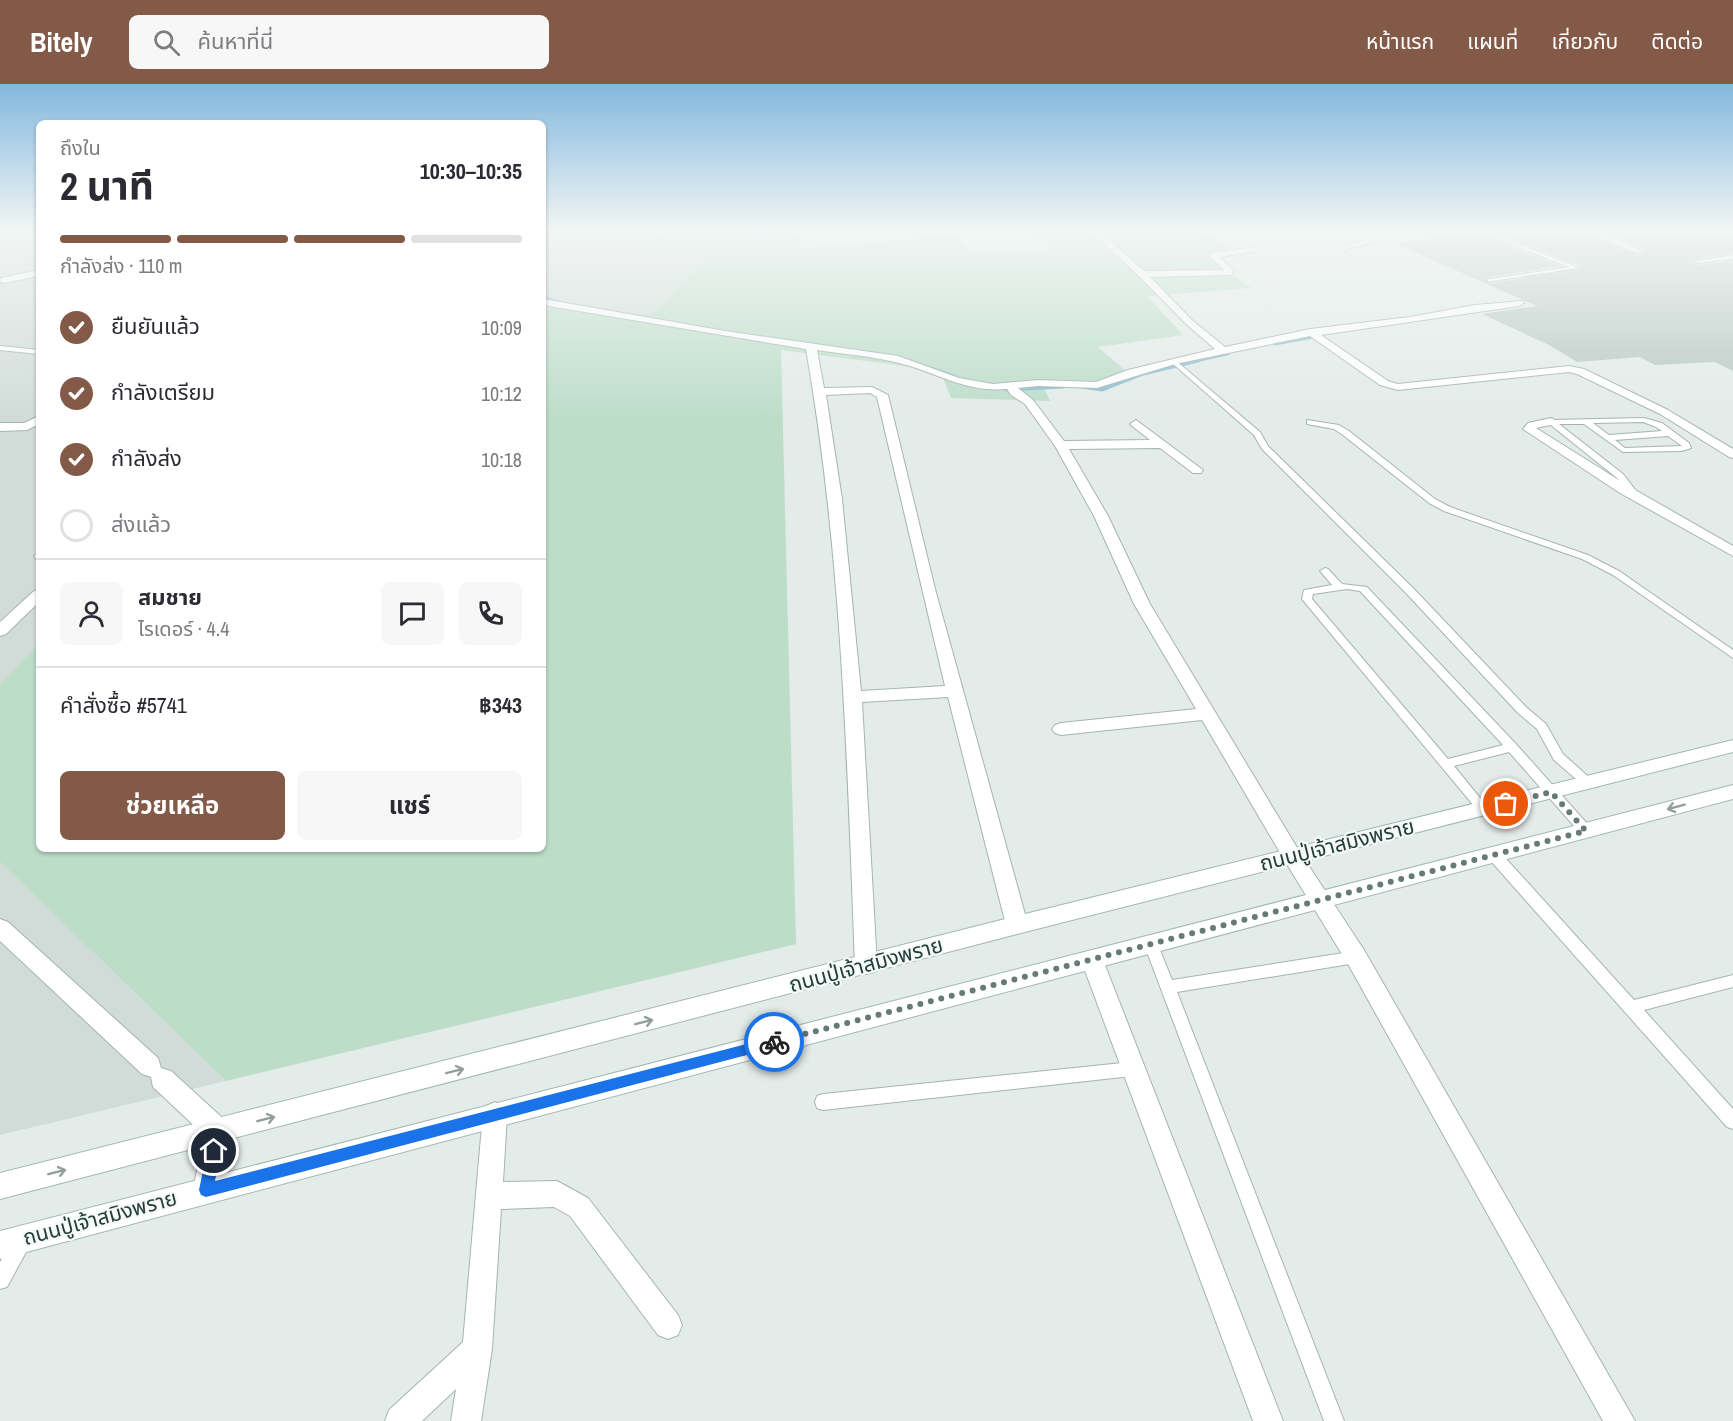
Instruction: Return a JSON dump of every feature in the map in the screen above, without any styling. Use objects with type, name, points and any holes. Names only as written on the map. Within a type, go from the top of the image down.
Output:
[{"type":"street","points":[[1161,293],[1189,322],[1222,349]]},
{"type":"street","points":[[546,303],[812,349],[898,359],[967,384],[1013,388],[1038,383],[1097,385],[1132,372],[1177,364],[1222,349],[1519,303]]},
{"type":"street","points":[[1313,334],[1384,383],[1398,387],[1569,369],[1580,371],[1664,412],[1733,454]]},
{"type":"street","points":[[812,349],[837,504],[851,697],[866,965]]},
{"type":"street","points":[[1013,388],[1029,402],[1061,445],[1101,516],[1142,604],[1292,856],[1356,957],[1620,1421]]},
{"type":"street","points":[[820,392],[872,390],[882,395],[928,589],[1017,925]]},
{"type":"street","points":[[0,427],[27,426],[36,421]]},
{"type":"street","points":[[1551,422],[1532,425],[1529,429],[1636,496],[1733,552]]},
{"type":"street","points":[[1136,424],[1197,470]]},
{"type":"street","points":[[1061,445],[1163,444]]},
{"type":"street","points":[[0,632],[36,597]]},
{"type":"street","points":[[851,697],[955,691]]},
{"type":"street","points":[[1061,729],[1207,714]]},
{"type":"street","name":"ถนนปู่เจ้าสมิงพราย","points":[[0,1186],[1017,925],[1733,746]]},
{"type":"street","name":"ถนนปู่เจ้าสมิงพราย","points":[[0,1245],[1733,792]]},
{"type":"street","points":[[0,928],[218,1131],[206,1190]]},
{"type":"street","points":[[1092,960],[1268,1421]]},
{"type":"street","points":[[466,1421],[477,1349],[495,1114]]},
{"type":"street","points":[[490,1196],[557,1194],[579,1207],[668,1325]]},
{"type":"street","points":[[400,1421],[477,1349]]},
{"type":"lane","points":[[0,348],[36,352]]},
{"type":"lane","points":[[1177,364],[1257,434],[1265,447],[1418,599],[1522,710],[1542,727],[1558,757],[1588,783]]},
{"type":"lane","points":[[1551,422],[1585,421],[1644,420],[1659,424],[1687,448],[1631,451],[1619,448],[1585,421]]},
{"type":"lane","points":[[1310,422],[1335,427],[1346,433],[1432,501],[1447,509],[1585,557],[1616,573],[1733,655]]},
{"type":"lane","points":[[1551,422],[1620,476],[1636,496]]},
{"type":"lane","points":[[1607,438],[1671,434]]},
{"type":"lane","points":[[1325,571],[1339,587]]},
{"type":"lane","points":[[1483,809],[1306,596],[1308,592],[1347,586],[1363,589],[1512,747],[1586,831]]},
{"type":"lane","points":[[1444,764],[1512,747]]},
{"type":"lane","points":[[1494,855],[1733,1121]]},
{"type":"lane","points":[[1151,944],[1334,1421]]},
{"type":"lane","points":[[1168,987],[1356,957]]},
{"type":"lane","points":[[1631,1007],[1733,981]]},
{"type":"lane","points":[[824,1102],[1132,1069]]},
{"type":"lane","points":[[0,1280],[25,1238]]},
{"type":"shaded area","points":[[0,293],[36,293],[36,646],[0,684]]},
{"type":"shaded area","points":[[546,293],[673,293],[651,315],[555,306],[546,310]]},
{"type":"shaded area","points":[[0,862],[226,1081],[0,1135]]},
{"type":"green space","points":[[672,293],[1181,293],[1147,296],[1183,335],[1098,347],[1133,377],[1092,382],[1042,383],[1050,401],[951,398],[943,378],[913,367],[781,350],[796,944],[226,1081],[0,862],[0,684],[36,646],[36,852],[546,852],[546,310],[555,306],[651,315]]},
{"type":"building","points":[[1508,293],[1733,293],[1733,371],[1715,362],[1655,365],[1640,357],[1577,362],[1549,345],[1482,314],[1537,306]]},
{"type":"waterway","points":[[546,299],[560,303]]},
{"type":"waterway","points":[[1276,343],[1320,335]]},
{"type":"waterway","points":[[1192,361],[1228,353]]},
{"type":"waterway","points":[[1082,386],[1102,389],[1143,373],[1198,360]]},
{"type":"waterway","points":[[916,364],[954,377]]},
{"type":"waterway","points":[[1007,389],[1063,386]]},
{"type":"way so far","points":[[774,1042],[1586,831],[1551,792],[1506,804]]},
{"type":"route","points":[[214,1151],[206,1190],[774,1042]]}]
